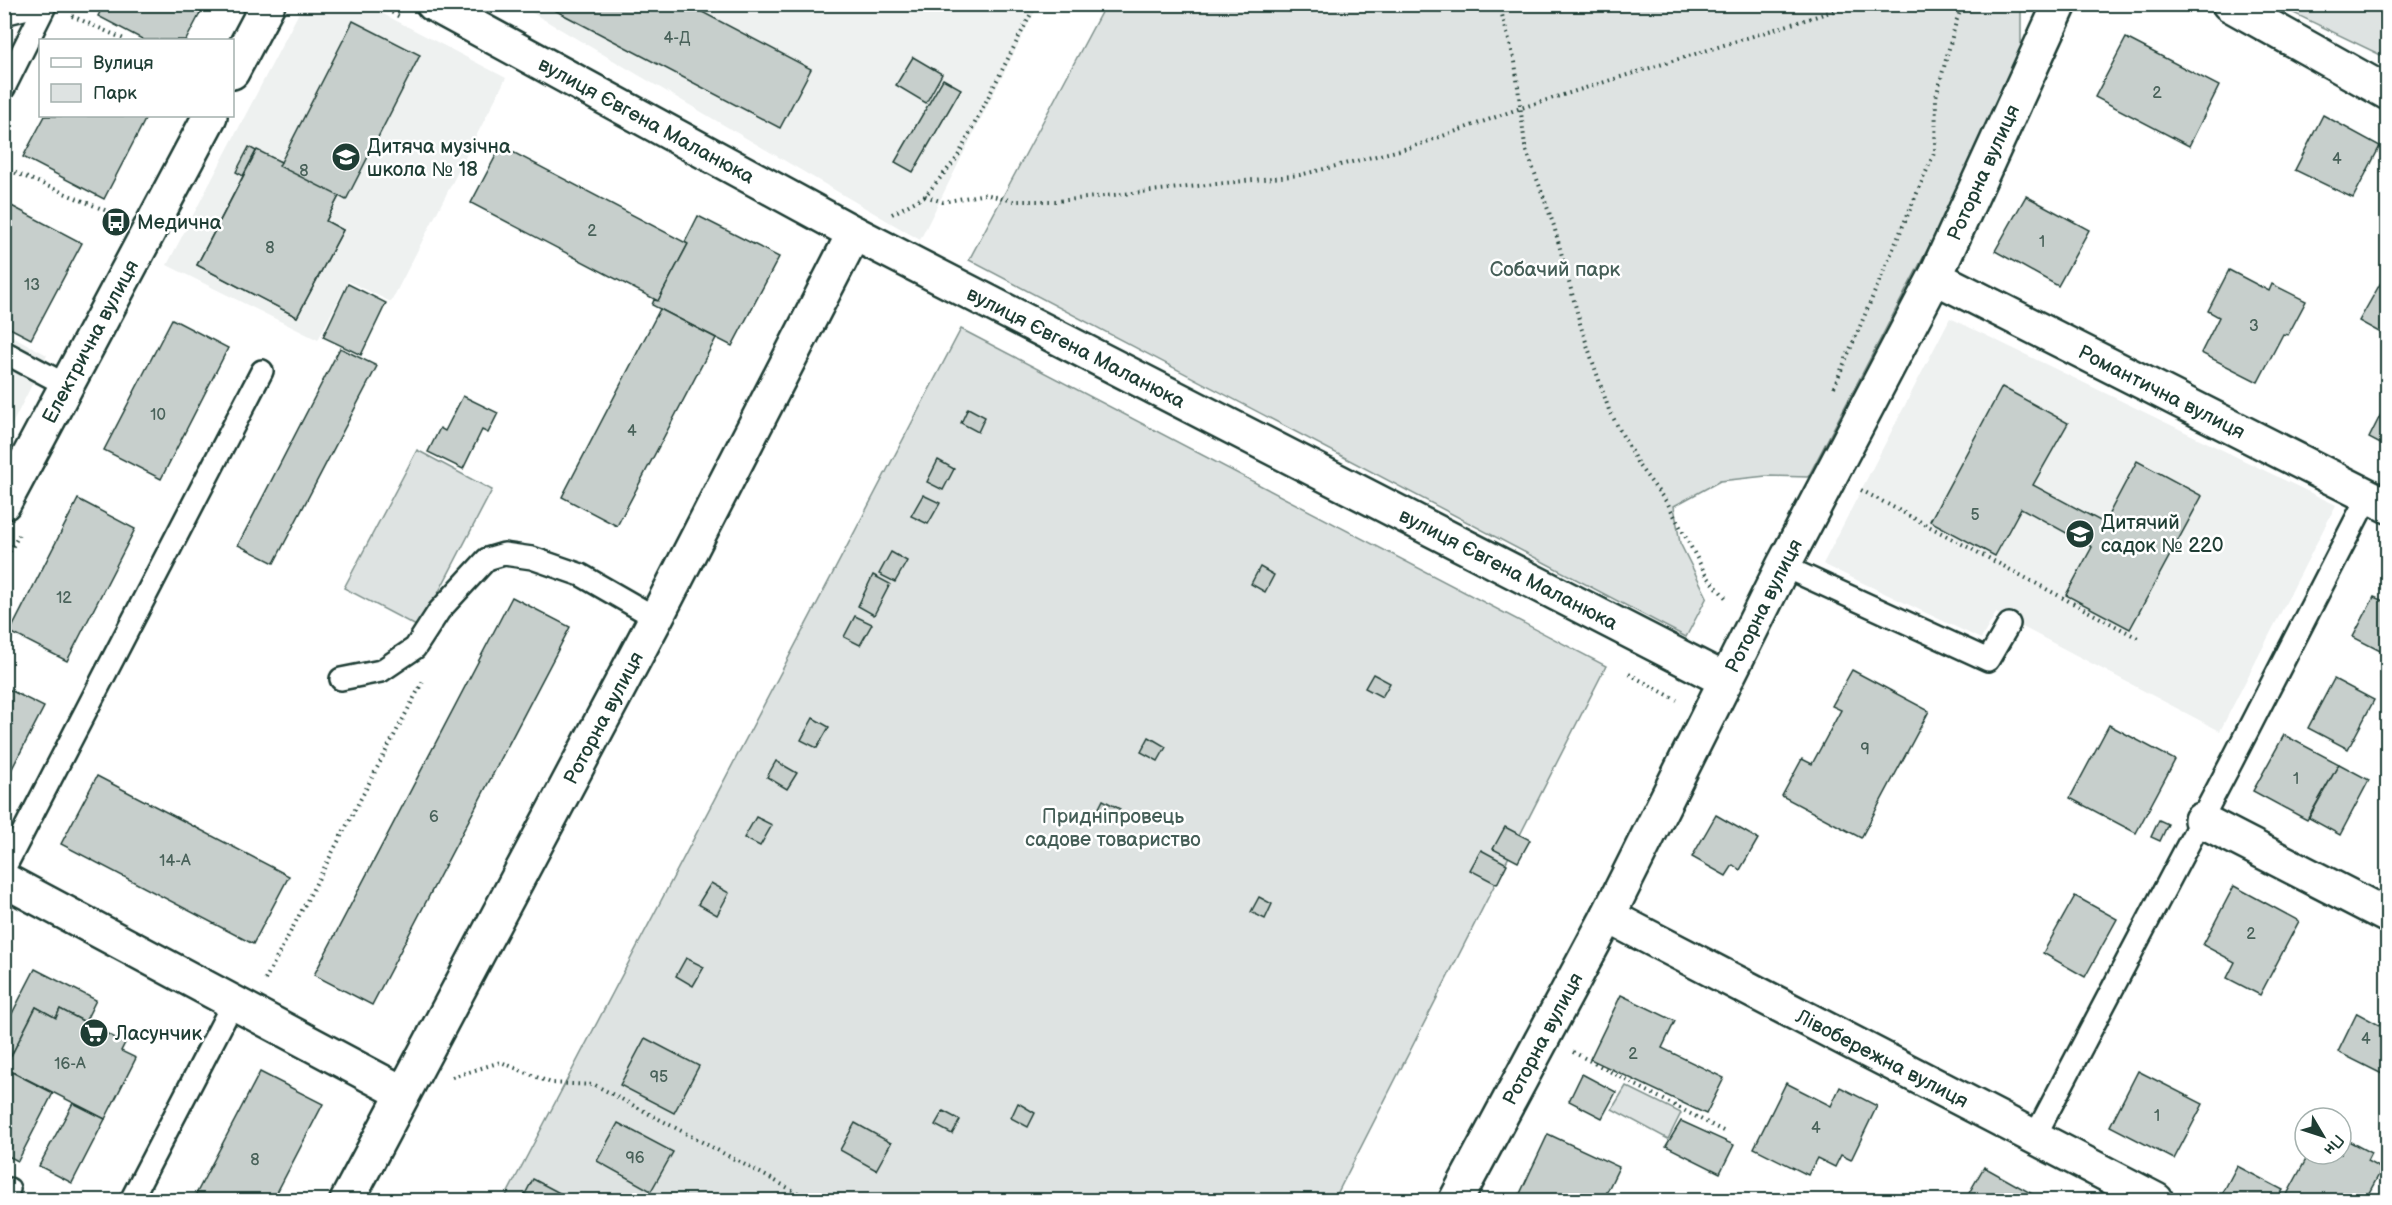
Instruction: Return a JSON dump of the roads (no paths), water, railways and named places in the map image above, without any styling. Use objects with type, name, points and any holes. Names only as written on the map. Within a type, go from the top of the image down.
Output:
[{"type":"street","points":[[234,68],[268,4]]},
{"type":"street","name":"вулиця Євгена Маланюка","points":[[433,4],[854,233],[1725,680]]},
{"type":"street","name":"Роторна вулиця","points":[[1456,1200],[1608,916],[1783,566],[1935,277],[2060,4]]},
{"type":"street","points":[[2229,4],[2388,93]]},
{"type":"street","name":"Електрична вулиця","points":[[4,503],[209,117]]},
{"type":"street","name":"Роторна вулиця","points":[[347,1200],[656,618],[854,233]]},
{"type":"street","name":"Романтична вулиця","points":[[1935,277],[2378,501]]},
{"type":"street","points":[[2201,820],[2388,916]]},
{"type":"street","points":[[4,880],[242,1005],[403,1093]]},
{"type":"street","name":"Лівобережна вулиця","points":[[1608,916],[2156,1200]]},
{"type":"lane","points":[[4,14],[44,4]]},
{"type":"lane","points":[[4,88],[44,4]]},
{"type":"lane","points":[[4,352],[66,385]]},
{"type":"lane","points":[[4,869],[262,371]]},
{"type":"lane","points":[[2034,1138],[2201,820],[2378,501]]},
{"type":"lane","points":[[341,679],[381,671],[415,648],[439,611],[488,559],[504,554],[532,558],[581,575],[656,618]]},
{"type":"lane","points":[[1783,566],[1988,660],[2009,624]]},
{"type":"lane","points":[[132,1200],[242,1005]]},
{"type":"place","name":"Дитяча музічна школа № 18","points":[[346,157]]},
{"type":"place","name":"Медична","points":[[116,222]]},
{"type":"place","name":"Дитячий садок № 220","points":[[2080,534]]},
{"type":"place","name":"Ласунчик","points":[[94,1033]]},
{"type":"park label","name":"Собачий парк","points":[[1555,269]]},
{"type":"park label","name":"Придніпровець садове товариство","points":[[1113,828]]}]
